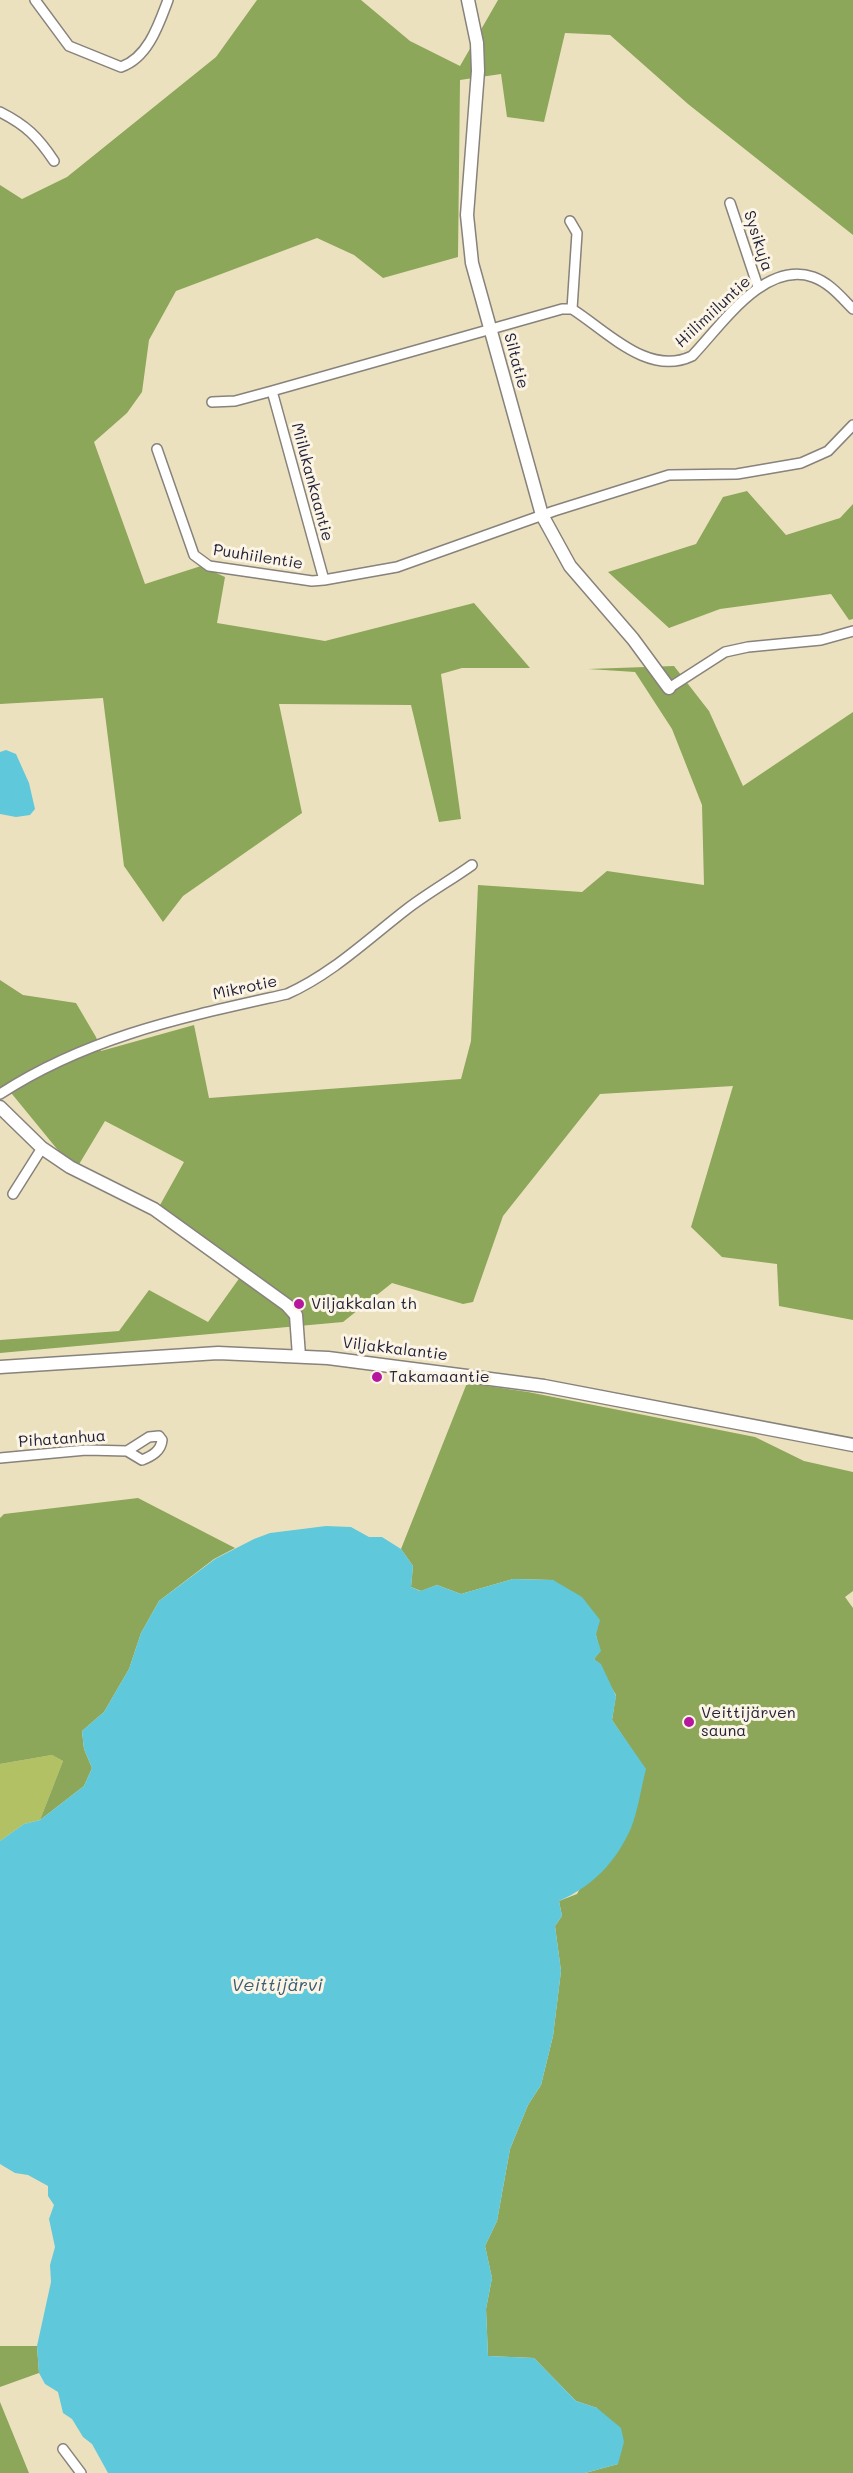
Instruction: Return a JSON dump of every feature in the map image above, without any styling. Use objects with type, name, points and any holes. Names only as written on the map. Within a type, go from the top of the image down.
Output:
[{"type":"street","points":[[35,0],[69,46],[121,67],[134,60],[153,37],[168,0]]},
{"type":"street","name":"Siltatie","points":[[468,0],[477,44],[478,71],[468,225],[474,276],[542,515],[570,566],[633,639],[669,688]]},
{"type":"street","points":[[0,112],[27,127],[54,161]]},
{"type":"street","name":"Sysikuja","points":[[730,203],[758,287]]},
{"type":"street","points":[[212,402],[235,401],[562,309],[572,309],[577,232],[570,221]]},
{"type":"street","name":"Hiilimiiluntie","points":[[572,309],[641,356],[673,363],[692,356],[758,287],[782,278],[801,275],[813,277],[831,286],[853,309]]},
{"type":"street","name":"Miilukankaantie","points":[[272,391],[324,580]]},
{"type":"street","points":[[324,580],[397,567],[542,515],[669,475],[737,474],[801,463],[828,451],[853,425]]},
{"type":"street","name":"Puuhiilentie","points":[[157,449],[194,555],[202,562],[209,566],[312,581],[324,580]]},
{"type":"street","points":[[669,688],[724,652],[748,647],[821,640],[853,631]]},
{"type":"street","name":"Mikrotie","points":[[0,1094],[31,1074],[86,1048],[148,1027],[287,994],[305,986],[326,973],[410,907],[472,865]]},
{"type":"street","points":[[0,1107],[42,1148],[70,1167],[154,1209],[287,1305],[296,1315],[299,1356]]},
{"type":"street","points":[[13,1194],[42,1148]]},
{"type":"street","name":"Viljakkalantie","points":[[0,1367],[218,1353],[328,1358],[543,1386],[853,1445]]},
{"type":"street","name":"Pihatanhua","points":[[0,1458],[86,1450],[127,1451]]},
{"type":"street","points":[[63,2449],[81,2473]]},
{"type":"green space","points":[[257,0],[361,0],[410,41],[460,66],[498,0],[853,0],[853,235],[688,104],[610,35],[565,33],[544,122],[507,117],[501,74],[460,80],[458,257],[383,278],[354,255],[317,238],[176,291],[149,340],[142,392],[127,413],[94,442],[145,584],[201,566],[225,577],[217,623],[325,641],[474,603],[530,668],[462,668],[441,674],[461,819],[439,822],[411,705],[279,704],[302,813],[183,896],[163,922],[124,866],[103,698],[0,704],[0,185],[22,199],[67,177],[216,57]]},
{"type":"green space","points":[[747,491],[786,535],[840,518],[853,504],[853,619],[849,620],[831,594],[720,609],[669,628],[608,572],[696,544],[723,497]]},
{"type":"green space","points":[[674,666],[709,711],[743,786],[853,712],[853,1320],[779,1306],[777,1264],[722,1257],[691,1227],[733,1086],[600,1094],[503,1216],[473,1302],[463,1304],[392,1283],[343,1322],[0,1353],[0,1340],[119,1331],[149,1290],[208,1322],[243,1273],[155,1214],[184,1162],[105,1121],[75,1171],[12,1094],[0,1089],[0,980],[23,995],[76,1003],[96,1037],[101,1051],[194,1025],[209,1098],[461,1079],[471,1041],[478,885],[582,892],[607,871],[704,885],[702,805],[672,729],[635,672],[588,669]]},
{"type":"green space","points":[[467,1383],[528,1392],[755,1437],[804,1461],[853,1472],[853,1591],[845,1597],[853,1608],[853,2473],[585,2473],[618,2464],[597,2408],[576,2401],[534,2358],[488,2356],[486,2309],[492,2278],[485,2246],[497,2221],[510,2149],[528,2105],[541,2085],[553,2036],[561,1971],[555,1926],[562,1916],[559,1901],[577,1894],[645,1769],[612,1720],[616,1695],[594,1659],[600,1651],[596,1635],[553,1580],[513,1579],[461,1594],[437,1585],[421,1591],[411,1587],[413,1566],[401,1549]]},
{"type":"green space","points":[[138,1498],[235,1548],[214,1559],[159,1601],[141,1633],[129,1669],[104,1712],[82,1731],[84,1749],[92,1768],[84,1786],[40,1820],[63,1761],[52,1755],[0,1764],[0,1518],[4,1514]]},
{"type":"green space","points":[[52,1755],[63,1761],[40,1820],[24,1824],[0,1841],[0,1764]]},
{"type":"green space","points":[[0,2346],[37,2346],[39,2373],[0,2387]]},
{"type":"green space","points":[[0,2402],[29,2473],[0,2473]]},
{"type":"water","points":[[6,750],[16,754],[29,783],[35,809],[30,815],[16,817],[0,814],[0,752]]},
{"type":"water","name":"Veittijärvi","points":[[326,1526],[351,1527],[369,1537],[382,1537],[401,1549],[413,1566],[411,1587],[420,1591],[437,1585],[461,1594],[513,1579],[553,1580],[582,1597],[600,1620],[596,1635],[601,1651],[594,1659],[601,1664],[616,1696],[612,1720],[646,1769],[631,1828],[618,1852],[593,1880],[559,1901],[562,1916],[555,1926],[561,1971],[553,2036],[541,2085],[528,2105],[510,2149],[497,2221],[485,2246],[492,2278],[486,2309],[488,2356],[534,2358],[576,2401],[597,2408],[621,2428],[624,2442],[618,2464],[585,2473],[108,2473],[92,2444],[83,2437],[72,2419],[63,2413],[58,2392],[45,2384],[39,2373],[37,2346],[51,2282],[50,2265],[55,2247],[49,2219],[54,2205],[48,2196],[48,2186],[28,2175],[15,2173],[0,2164],[0,1841],[24,1824],[40,1820],[84,1786],[92,1768],[84,1749],[82,1731],[104,1712],[129,1669],[141,1633],[159,1601],[215,1559],[254,1539],[270,1533]]},
{"type":"place","name":"Viljakkalan th","points":[[299,1304]]},
{"type":"place","name":"Takamaantie","points":[[377,1377]]},
{"type":"place","name":"Veittijärven sauna","points":[[689,1722]]}]
